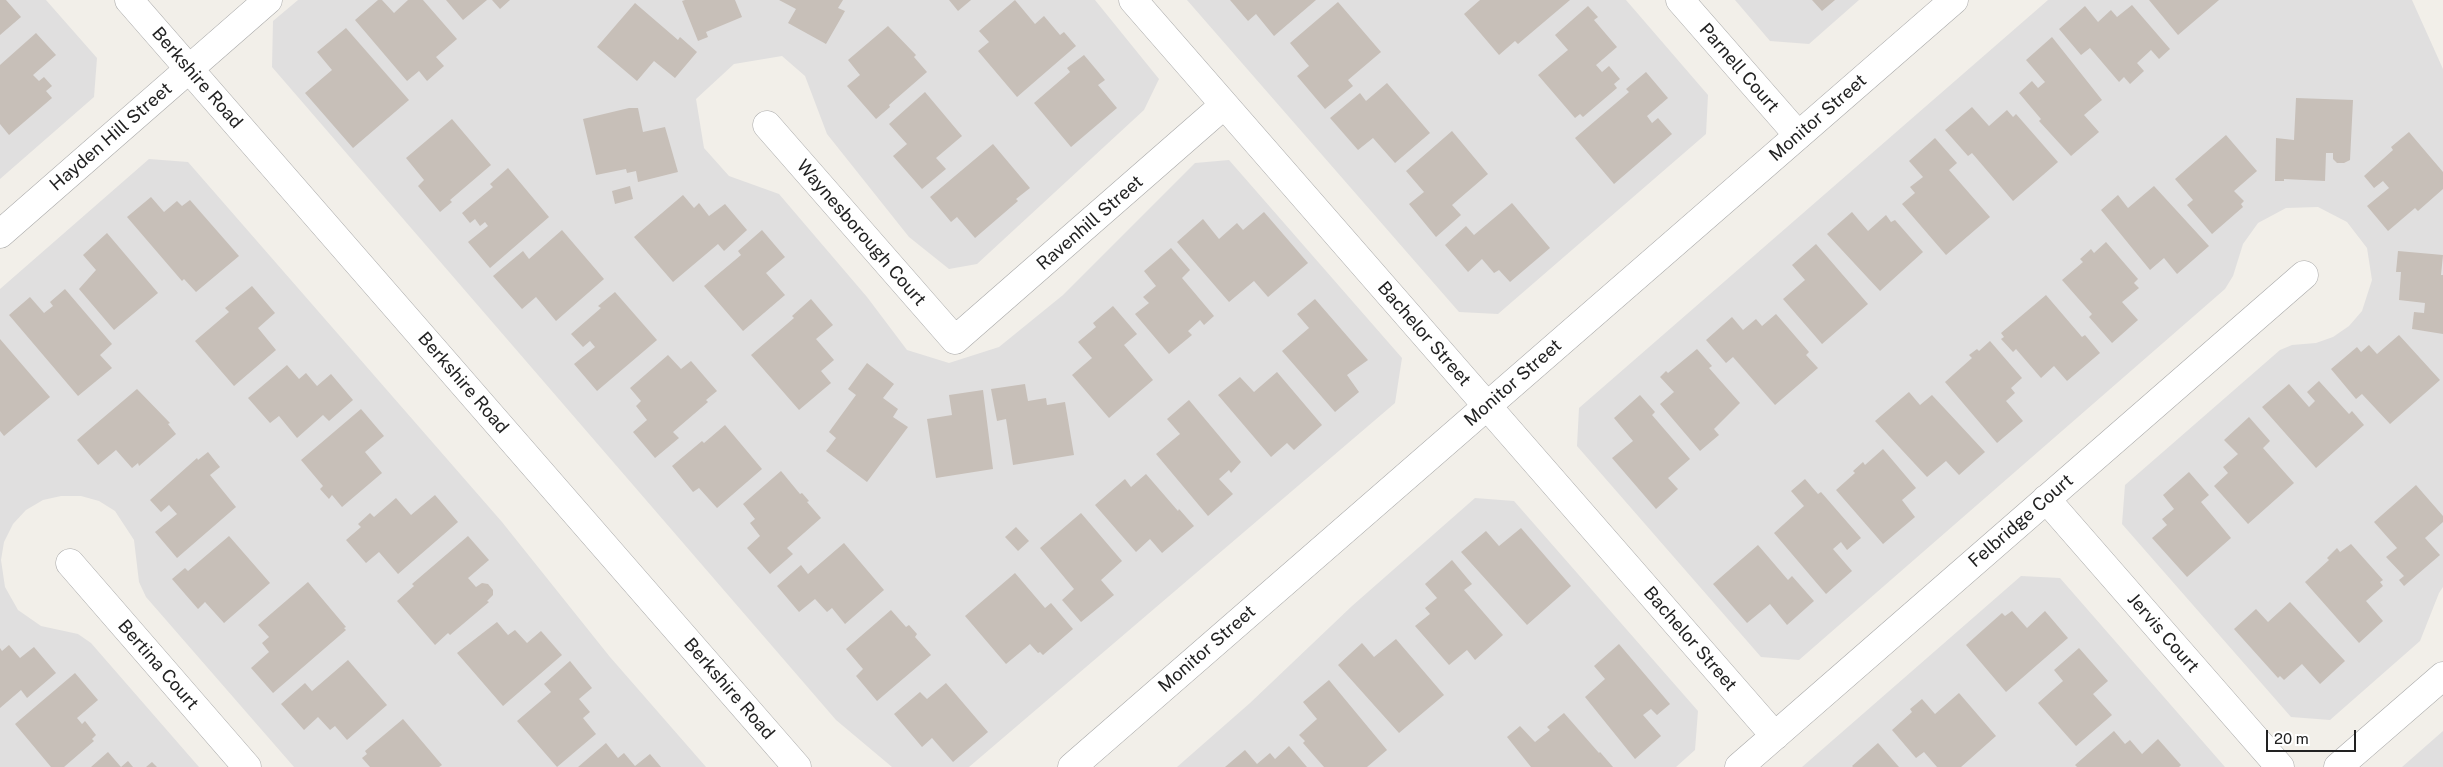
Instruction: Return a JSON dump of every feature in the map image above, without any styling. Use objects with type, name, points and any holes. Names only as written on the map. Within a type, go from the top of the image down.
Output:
[{"type":"street","name":"Berkshire Road","points":[[129,0],[797,767]]},
{"type":"street","name":"Hayden Hill Street","points":[[0,234],[268,0]]},
{"type":"street","name":"Bachelor Street","points":[[1133,0],[1774,736]]},
{"type":"street","name":"Parnell Court","points":[[1680,0],[1798,135]]},
{"type":"street","name":"Monitor Street","points":[[1072,767],[1954,0]]},
{"type":"street","name":"Ravenhill Street","points":[[955,340],[1224,105]]},
{"type":"street","name":"Waynesborough Court","points":[[767,125],[955,340]]},
{"type":"street","name":"Felbridge Court","points":[[1739,767],[2304,275]]},
{"type":"street","name":"Jervis Court","points":[[2046,499],[2280,767]]},
{"type":"street","name":"Bertina Court","points":[[70,563],[247,767]]},
{"type":"street","points":[[2338,767],[2443,676]]},
{"type":"shaded area","points":[[0,0],[46,0],[97,58],[94,97],[0,179]]},
{"type":"shaded area","points":[[298,0],[1095,0],[1159,79],[1144,110],[977,264],[949,269],[909,237],[827,134],[805,76],[782,56],[734,64],[696,99],[704,148],[729,176],[779,194],[867,297],[907,350],[949,363],[999,347],[1063,295],[1195,163],[1229,160],[1402,358],[1395,403],[969,767],[892,767],[836,720],[272,67],[273,21]]},
{"type":"shaded area","points":[[1187,0],[1626,0],[1708,95],[1706,134],[1498,314],[1459,312]]},
{"type":"shaded area","points":[[1735,0],[1859,0],[1809,44],[1770,41]]},
{"type":"shaded area","points":[[2048,0],[2412,0],[2443,69],[2443,587],[2420,641],[2330,720],[2291,717],[2122,524],[2125,485],[2280,350],[2292,345],[2316,343],[2333,337],[2349,326],[2362,311],[2372,280],[2367,248],[2347,222],[2318,207],[2286,208],[2258,223],[2243,244],[2233,276],[2225,289],[1799,660],[1761,657],[1577,446],[1579,408]]},
{"type":"shaded area","points":[[149,159],[188,162],[502,522],[610,657],[706,767],[294,767],[146,597],[139,582],[134,540],[115,511],[99,501],[81,496],[61,496],[43,500],[26,510],[13,524],[4,542],[1,560],[5,587],[18,610],[41,626],[78,634],[91,643],[199,767],[0,767],[0,289]]},
{"type":"shaded area","points":[[1475,498],[1514,501],[1698,711],[1695,750],[1676,767],[1177,767],[1250,703],[1352,606]]},
{"type":"shaded area","points":[[2021,576],[2060,578],[2225,767],[1802,767]]},
{"type":"shaded area","points":[[2443,731],[2443,767],[2402,767]]},
{"type":"building","points":[[0,0],[6,0],[21,17],[0,35]]},
{"type":"building","points":[[378,0],[382,0],[394,13],[408,0],[423,0],[457,39],[436,57],[444,66],[427,81],[419,71],[407,81],[355,20]]},
{"type":"building","points":[[446,0],[487,0],[463,20]]},
{"type":"building","points":[[492,0],[510,0],[500,9]]},
{"type":"building","points":[[735,0],[742,17],[706,32],[708,37],[698,41],[682,1]]},
{"type":"building","points":[[779,0],[843,0],[838,8],[845,11],[826,44],[788,23],[796,9]]},
{"type":"building","points":[[949,0],[971,0],[958,11]]},
{"type":"building","points":[[1015,0],[1035,24],[1044,16],[1060,35],[1064,32],[1076,46],[1017,97],[978,51],[989,42],[979,31]]},
{"type":"building","points":[[1230,0],[1316,0],[1274,36],[1256,14],[1248,21]]},
{"type":"building","points":[[1480,0],[1570,0],[1518,44],[1515,41],[1499,55],[1464,14]]},
{"type":"building","points":[[1812,0],[1835,0],[1822,11]]},
{"type":"building","points":[[2149,0],[2219,0],[2178,35]]},
{"type":"building","points":[[1338,2],[1381,52],[1348,80],[1353,86],[1325,109],[1297,76],[1309,66],[1290,43]]},
{"type":"building","points":[[635,3],[678,40],[680,37],[697,52],[675,78],[654,61],[637,81],[597,47]]},
{"type":"building","points":[[2132,5],[2170,49],[2159,59],[2151,50],[2137,63],[2144,71],[2130,84],[2124,77],[2119,82],[2090,48],[2081,55],[2059,29],[2085,6],[2098,22],[2111,10],[2117,17]]},
{"type":"building","points":[[1588,6],[1598,17],[1594,20],[1617,47],[1596,65],[1602,72],[1609,66],[1620,79],[1614,84],[1617,88],[1583,117],[1580,114],[1575,118],[1538,75],[1568,50],[1555,35]]},
{"type":"building","points":[[888,26],[916,55],[914,57],[927,72],[876,119],[847,86],[860,75],[848,60]]},
{"type":"building","points":[[346,28],[409,100],[353,148],[305,93],[332,70],[317,52]]},
{"type":"building","points":[[36,33],[56,55],[33,75],[39,81],[44,77],[52,86],[46,91],[52,98],[9,135],[0,124],[0,65]]},
{"type":"building","points":[[2052,37],[2102,100],[2084,115],[2099,132],[2071,156],[2039,121],[2041,119],[2019,93],[2032,81],[2038,88],[2045,82],[2026,60]]},
{"type":"building","points":[[1084,55],[1105,80],[1098,85],[1117,108],[1071,147],[1034,103],[1070,72],[1067,68]]},
{"type":"building","points":[[1646,72],[1668,98],[1647,116],[1652,123],[1658,118],[1672,134],[1614,184],[1575,138],[1629,92],[1626,89]]},
{"type":"building","points":[[1387,83],[1430,133],[1395,163],[1373,138],[1358,150],[1330,118],[1360,93],[1366,101]]},
{"type":"building","points":[[925,92],[962,136],[936,158],[946,169],[922,189],[893,156],[907,144],[889,124]]},
{"type":"building","points":[[2296,98],[2353,100],[2350,160],[2344,163],[2337,163],[2333,159],[2333,153],[2326,153],[2325,181],[2284,179],[2284,181],[2275,181],[2276,138],[2294,140]]},
{"type":"building","points":[[1972,107],[1989,126],[2007,110],[2013,117],[2016,114],[2058,162],[2013,201],[1972,153],[1968,156],[1945,130]]},
{"type":"building","points":[[629,108],[638,108],[643,132],[665,127],[678,172],[638,182],[636,171],[627,173],[626,169],[596,175],[583,119]]},
{"type":"building","points":[[452,119],[491,165],[450,200],[452,202],[440,212],[418,186],[424,180],[406,158]]},
{"type":"building","points":[[1452,131],[1488,174],[1452,205],[1461,215],[1436,237],[1409,204],[1424,192],[1406,171]]},
{"type":"building","points":[[2409,132],[2443,172],[2443,189],[2418,211],[2415,208],[2388,231],[2367,206],[2389,188],[2383,181],[2374,188],[2364,176],[2393,150],[2391,147]]},
{"type":"building","points":[[2226,135],[2257,171],[2234,191],[2244,201],[2241,204],[2243,207],[2212,234],[2187,205],[2193,200],[2175,179]]},
{"type":"building","points":[[1935,138],[1957,163],[1949,170],[1990,217],[1946,255],[1902,204],[1915,193],[1910,187],[1923,177],[1909,161]]},
{"type":"building","points":[[993,144],[1030,188],[1016,199],[1018,201],[975,238],[957,217],[951,222],[930,197]]},
{"type":"building","points":[[508,168],[549,217],[490,268],[468,242],[488,226],[485,222],[480,226],[475,219],[470,223],[462,213],[493,187],[490,184]]},
{"type":"building","points":[[630,186],[633,199],[615,204],[612,191]]},
{"type":"building","points":[[2154,186],[2209,246],[2177,274],[2164,258],[2150,270],[2101,210],[2118,195],[2128,208]]},
{"type":"building","points":[[683,195],[694,208],[699,203],[709,216],[725,204],[747,230],[724,251],[718,244],[673,282],[634,237]]},
{"type":"building","points":[[151,197],[164,212],[177,201],[182,206],[190,200],[239,256],[196,292],[184,279],[182,281],[127,217]]},
{"type":"building","points":[[1512,203],[1550,248],[1510,282],[1499,270],[1494,273],[1482,259],[1468,272],[1445,245],[1466,226],[1474,235]]},
{"type":"building","points":[[1264,212],[1308,263],[1268,297],[1254,281],[1229,302],[1177,242],[1203,219],[1219,239],[1237,223],[1243,230]]},
{"type":"building","points":[[1852,212],[1868,231],[1886,215],[1891,222],[1895,220],[1923,252],[1880,291],[1827,234]]},
{"type":"building","points":[[562,230],[604,279],[556,321],[536,297],[522,309],[493,276],[523,251],[529,259]]},
{"type":"building","points":[[762,230],[785,257],[766,273],[785,295],[743,331],[704,286],[741,255],[738,251]]},
{"type":"building","points":[[107,233],[158,293],[114,330],[79,289],[96,270],[83,255]]},
{"type":"building","points":[[2106,242],[2138,279],[2134,283],[2139,288],[2122,302],[2138,320],[2112,343],[2089,317],[2092,314],[2062,280],[2083,262],[2080,259],[2091,249],[2094,253]]},
{"type":"building","points":[[1816,244],[1868,304],[1822,344],[1783,299],[1805,280],[1792,265]]},
{"type":"building","points":[[1171,248],[1190,270],[1182,278],[1214,316],[1204,325],[1200,320],[1188,331],[1192,335],[1169,354],[1135,314],[1149,303],[1143,297],[1156,286],[1144,271]]},
{"type":"building","points":[[2398,251],[2443,255],[2441,275],[2443,275],[2443,334],[2412,329],[2414,312],[2424,313],[2425,303],[2399,300],[2401,272],[2396,272]]},
{"type":"building","points":[[252,286],[275,313],[258,328],[276,350],[234,386],[195,341],[229,312],[225,308]]},
{"type":"building","points":[[65,289],[112,344],[100,355],[112,368],[78,396],[9,315],[30,297],[44,313],[53,306],[50,302]]},
{"type":"building","points":[[615,292],[657,340],[597,391],[574,364],[595,347],[590,341],[583,347],[571,334],[601,308],[598,306]]},
{"type":"building","points":[[2046,295],[2082,337],[2085,335],[2100,353],[2067,381],[2054,366],[2041,378],[2016,349],[2013,352],[2001,339],[2004,337],[2001,333]]},
{"type":"building","points":[[811,299],[833,325],[816,339],[834,360],[821,371],[831,383],[799,410],[751,355],[794,318],[792,316]]},
{"type":"building","points":[[1315,299],[1368,360],[1347,375],[1359,392],[1335,412],[1282,351],[1309,328],[1297,314]]},
{"type":"building","points":[[1113,306],[1137,334],[1124,345],[1153,380],[1109,418],[1072,375],[1092,358],[1078,342],[1096,327],[1093,323]]},
{"type":"building","points":[[1776,314],[1809,352],[1806,355],[1818,368],[1775,405],[1733,357],[1726,363],[1706,340],[1732,317],[1743,330],[1756,319],[1762,326]]},
{"type":"building","points":[[2399,335],[2440,380],[2390,424],[2362,394],[2356,399],[2331,369],[2357,347],[2361,352],[2369,345],[2377,354]]},
{"type":"building","points":[[0,339],[50,397],[4,436],[0,431]]},
{"type":"building","points":[[1990,341],[2022,378],[2011,388],[2015,393],[2006,401],[2023,421],[1997,443],[1945,382],[1972,358],[1969,355],[1977,349],[1979,351]]},
{"type":"building","points":[[1697,349],[1712,366],[1709,368],[1740,403],[1714,429],[1719,435],[1700,451],[1660,404],[1674,392],[1660,377],[1666,371],[1668,373]]},
{"type":"building","points":[[668,355],[681,369],[691,361],[717,391],[706,400],[708,402],[673,432],[679,438],[655,458],[633,432],[647,420],[636,406],[641,401],[630,388]]},
{"type":"building","points":[[867,363],[894,384],[883,398],[898,409],[893,417],[908,427],[867,482],[826,451],[836,438],[829,432],[856,395],[848,389]]},
{"type":"building","points":[[287,365],[299,379],[306,373],[317,386],[331,374],[353,400],[329,421],[323,415],[297,438],[279,416],[270,423],[248,398]]},
{"type":"building","points":[[1277,372],[1322,425],[1294,450],[1287,443],[1271,457],[1218,395],[1240,377],[1254,392]]},
{"type":"building","points":[[2319,381],[2349,414],[2352,411],[2364,425],[2316,468],[2262,407],[2289,384],[2309,407],[2315,401],[2307,392]]},
{"type":"building","points":[[1025,384],[1028,401],[1046,398],[1047,405],[1065,402],[1074,455],[1013,465],[1006,419],[997,421],[991,389]]},
{"type":"building","points":[[137,389],[170,423],[168,424],[176,434],[139,466],[138,463],[132,468],[116,450],[98,465],[77,440]]},
{"type":"building","points":[[983,390],[993,469],[936,478],[927,419],[952,415],[949,395]]},
{"type":"building","points":[[1909,392],[1920,405],[1932,395],[1985,452],[1959,475],[1946,461],[1927,477],[1875,421]]},
{"type":"building","points":[[1640,395],[1655,412],[1652,415],[1690,459],[1668,478],[1678,489],[1656,509],[1612,458],[1633,441],[1614,418]]},
{"type":"building","points":[[1189,400],[1241,462],[1231,473],[1229,470],[1219,479],[1233,494],[1208,516],[1156,454],[1180,434],[1167,419]]},
{"type":"building","points":[[361,409],[384,436],[365,452],[382,473],[342,507],[332,495],[329,499],[320,489],[323,486],[301,460]]},
{"type":"building","points":[[2249,417],[2270,441],[2263,448],[2294,483],[2248,524],[2214,486],[2228,473],[2223,467],[2238,454],[2224,440]]},
{"type":"building","points":[[725,425],[762,469],[717,508],[699,488],[693,492],[672,466]]},
{"type":"building","points":[[1883,449],[1916,488],[1902,500],[1915,517],[1883,544],[1836,490],[1855,473],[1853,471],[1863,462],[1865,465]]},
{"type":"building","points":[[208,452],[220,467],[210,475],[236,507],[177,558],[155,532],[177,514],[169,505],[161,512],[150,500],[197,458],[198,460]]},
{"type":"building","points":[[781,471],[800,494],[802,493],[809,501],[807,502],[821,518],[787,548],[793,554],[770,574],[747,548],[760,536],[750,523],[755,519],[743,504]]},
{"type":"building","points":[[2189,472],[2209,495],[2201,502],[2231,538],[2187,577],[2152,538],[2167,525],[2162,519],[2174,509],[2163,495]]},
{"type":"building","points":[[1146,474],[1178,511],[1179,509],[1194,526],[1162,553],[1150,539],[1136,552],[1095,505],[1125,479],[1131,487]]},
{"type":"building","points":[[1805,479],[1818,494],[1821,492],[1861,538],[1847,550],[1841,542],[1833,549],[1852,571],[1826,594],[1774,533],[1804,506],[1791,491]]},
{"type":"building","points":[[2416,485],[2443,516],[2443,522],[2425,538],[2440,555],[2404,586],[2399,580],[2404,576],[2386,557],[2397,548],[2374,522]]},
{"type":"building","points":[[435,495],[458,522],[398,574],[379,552],[366,563],[346,540],[361,527],[358,524],[370,513],[374,517],[396,498],[411,515]]},
{"type":"building","points":[[1081,513],[1122,561],[1101,580],[1114,595],[1081,622],[1062,600],[1074,589],[1040,548]]},
{"type":"building","points":[[1016,527],[1029,541],[1018,551],[1005,537]]},
{"type":"building","points":[[1521,528],[1571,586],[1527,625],[1461,552],[1486,531],[1499,546]]},
{"type":"building","points":[[229,536],[270,583],[224,623],[205,602],[198,609],[172,579],[185,568],[188,571]]},
{"type":"building","points":[[468,536],[489,560],[468,578],[476,587],[482,583],[488,584],[493,590],[493,595],[487,601],[489,602],[450,635],[448,633],[435,645],[397,601],[414,586],[412,584]]},
{"type":"building","points":[[844,543],[884,590],[845,624],[832,608],[827,612],[815,599],[799,612],[777,586],[801,565],[808,574]]},
{"type":"building","points":[[2351,544],[2383,580],[2380,582],[2383,586],[2366,601],[2383,621],[2359,643],[2305,582],[2329,560],[2327,558],[2337,548],[2340,552]]},
{"type":"building","points":[[1758,545],[1788,580],[1792,576],[1814,601],[1787,625],[1770,604],[1747,623],[1713,584]]},
{"type":"building","points":[[1452,560],[1472,584],[1464,590],[1503,635],[1475,660],[1467,650],[1449,665],[1415,626],[1430,614],[1425,608],[1437,598],[1425,584]]},
{"type":"building","points":[[1015,573],[1045,608],[1051,603],[1073,629],[1043,655],[1040,652],[1038,653],[1030,644],[1006,664],[965,616]]},
{"type":"building","points":[[308,582],[346,627],[344,628],[346,630],[273,693],[251,668],[269,652],[262,643],[269,637],[258,625]]},
{"type":"building","points":[[2290,602],[2345,661],[2320,684],[2302,664],[2284,680],[2280,676],[2278,678],[2234,629],[2256,609],[2268,622]]},
{"type":"building","points":[[891,610],[906,627],[909,625],[917,634],[915,637],[931,655],[877,701],[856,676],[863,669],[846,649]]},
{"type":"building","points":[[2012,611],[2027,628],[2045,611],[2068,638],[2006,692],[1966,645],[2002,613],[2005,616]]},
{"type":"building","points":[[497,622],[508,635],[515,630],[527,643],[541,631],[562,655],[503,706],[457,653]]},
{"type":"building","points":[[1396,639],[1444,695],[1399,733],[1338,665],[1362,643],[1374,657]]},
{"type":"building","points":[[1619,644],[1670,704],[1657,715],[1651,709],[1643,715],[1661,736],[1635,759],[1585,697],[1605,679],[1594,666]]},
{"type":"building","points":[[9,645],[20,658],[34,647],[56,673],[27,698],[21,690],[0,708],[0,648],[2,651]]},
{"type":"building","points":[[2079,648],[2108,681],[2093,694],[2112,715],[2076,746],[2038,703],[2063,681],[2054,670]]},
{"type":"building","points":[[348,660],[387,705],[347,740],[335,726],[330,730],[318,717],[304,730],[281,704],[305,683],[312,691]]},
{"type":"building","points":[[570,661],[592,688],[579,699],[590,712],[583,718],[596,734],[557,767],[517,721],[551,692],[544,684]]},
{"type":"building","points":[[75,673],[98,700],[77,718],[82,724],[85,721],[96,735],[92,739],[94,741],[64,767],[51,767],[15,724]]},
{"type":"building","points":[[1329,680],[1387,750],[1367,767],[1324,767],[1303,743],[1305,741],[1299,735],[1317,719],[1303,702]]},
{"type":"building","points":[[946,683],[988,732],[953,762],[932,738],[922,747],[894,714],[920,692],[927,699]]},
{"type":"building","points":[[1959,693],[1996,736],[1961,767],[1937,767],[1924,752],[1916,758],[1892,730],[1912,712],[1910,709],[1922,699],[1935,714]]},
{"type":"building","points":[[1564,713],[1613,767],[1531,767],[1507,737],[1520,726],[1535,742],[1550,730],[1547,727]]},
{"type":"building","points":[[403,719],[442,765],[439,767],[370,767],[362,758],[367,754],[365,751]]},
{"type":"building","points":[[2114,731],[2125,744],[2130,740],[2142,754],[2158,739],[2181,765],[2179,767],[2077,767],[2075,765]]},
{"type":"building","points":[[606,743],[618,758],[624,753],[635,766],[650,754],[661,767],[578,767]]},
{"type":"building","points":[[1878,743],[1899,767],[1852,766]]},
{"type":"building","points":[[1289,746],[1307,767],[1225,767],[1245,750],[1257,764],[1270,753],[1275,759]]},
{"type":"building","points":[[108,752],[121,767],[91,767]]},
{"type":"building","points":[[128,761],[133,767],[121,767]]},
{"type":"building","points":[[152,762],[157,767],[146,767]]}]
